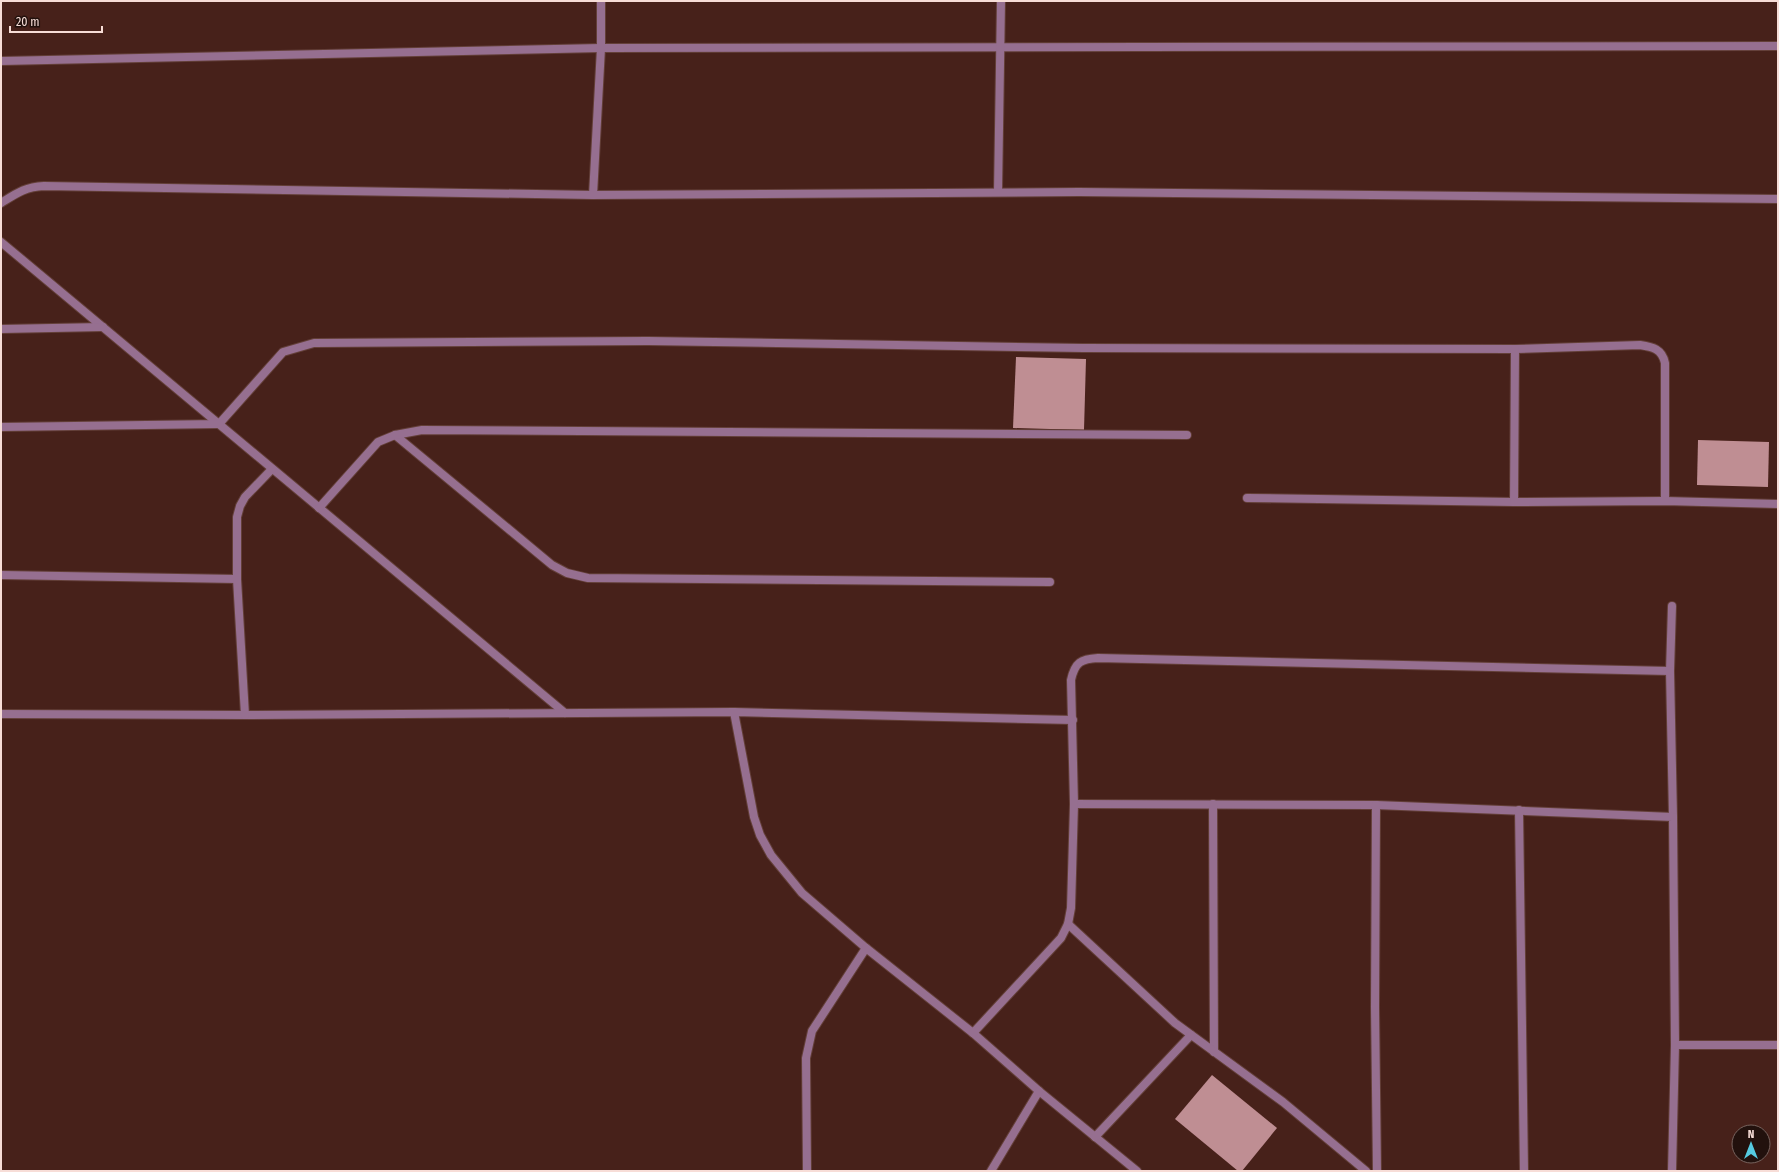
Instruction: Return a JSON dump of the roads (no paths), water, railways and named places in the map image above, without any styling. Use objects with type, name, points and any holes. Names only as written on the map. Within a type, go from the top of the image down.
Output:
[{"type":"street","points":[[594,195],[601,48],[601,1]]},
{"type":"street","points":[[998,192],[1002,1]]},
{"type":"street","points":[[1,61],[601,48],[1778,46]]},
{"type":"street","points":[[1,203],[20,191],[31,187],[44,186],[594,195],[1103,192],[1778,199]]},
{"type":"street","points":[[1,242],[565,713]]},
{"type":"street","points":[[1,329],[103,328]]},
{"type":"street","points":[[1,427],[219,424],[283,352],[314,343],[648,341],[1083,348],[1515,349],[1640,345],[1657,349],[1664,355],[1665,501]]},
{"type":"street","points":[[1514,502],[1515,349]]},
{"type":"street","points":[[319,508],[378,442],[395,435],[422,430],[1187,435]]},
{"type":"street","points":[[395,435],[552,565],[567,572],[588,578],[1050,582]]},
{"type":"street","points":[[245,715],[237,579],[237,517],[244,498],[272,469]]},
{"type":"street","points":[[1247,498],[1514,502],[1665,501],[1778,504]]},
{"type":"street","points":[[1,575],[237,579]]},
{"type":"street","points":[[1672,606],[1670,670],[1675,1045],[1672,1171]]},
{"type":"street","points":[[973,1034],[1061,938],[1068,924],[1071,908],[1074,804],[1071,680],[1073,670],[1078,663],[1086,659],[1670,670]]},
{"type":"street","points":[[734,712],[754,817],[760,835],[771,855],[802,893],[866,948],[973,1034],[1136,1171]]},
{"type":"street","points":[[1,714],[245,715],[734,712],[1073,720]]},
{"type":"street","points":[[1074,804],[1376,805],[1673,816]]},
{"type":"street","points":[[1213,804],[1214,1052]]},
{"type":"street","points":[[1376,805],[1375,1007],[1377,1171]]},
{"type":"street","points":[[1519,810],[1524,1171]]},
{"type":"street","points":[[1068,924],[1176,1023],[1283,1102],[1366,1171]]},
{"type":"street","points":[[807,1171],[806,1058],[808,1045],[812,1031],[866,948]]},
{"type":"street","points":[[1095,1137],[1191,1035]]},
{"type":"street","points":[[1675,1045],[1778,1045]]},
{"type":"street","points":[[991,1171],[1039,1091]]}]
